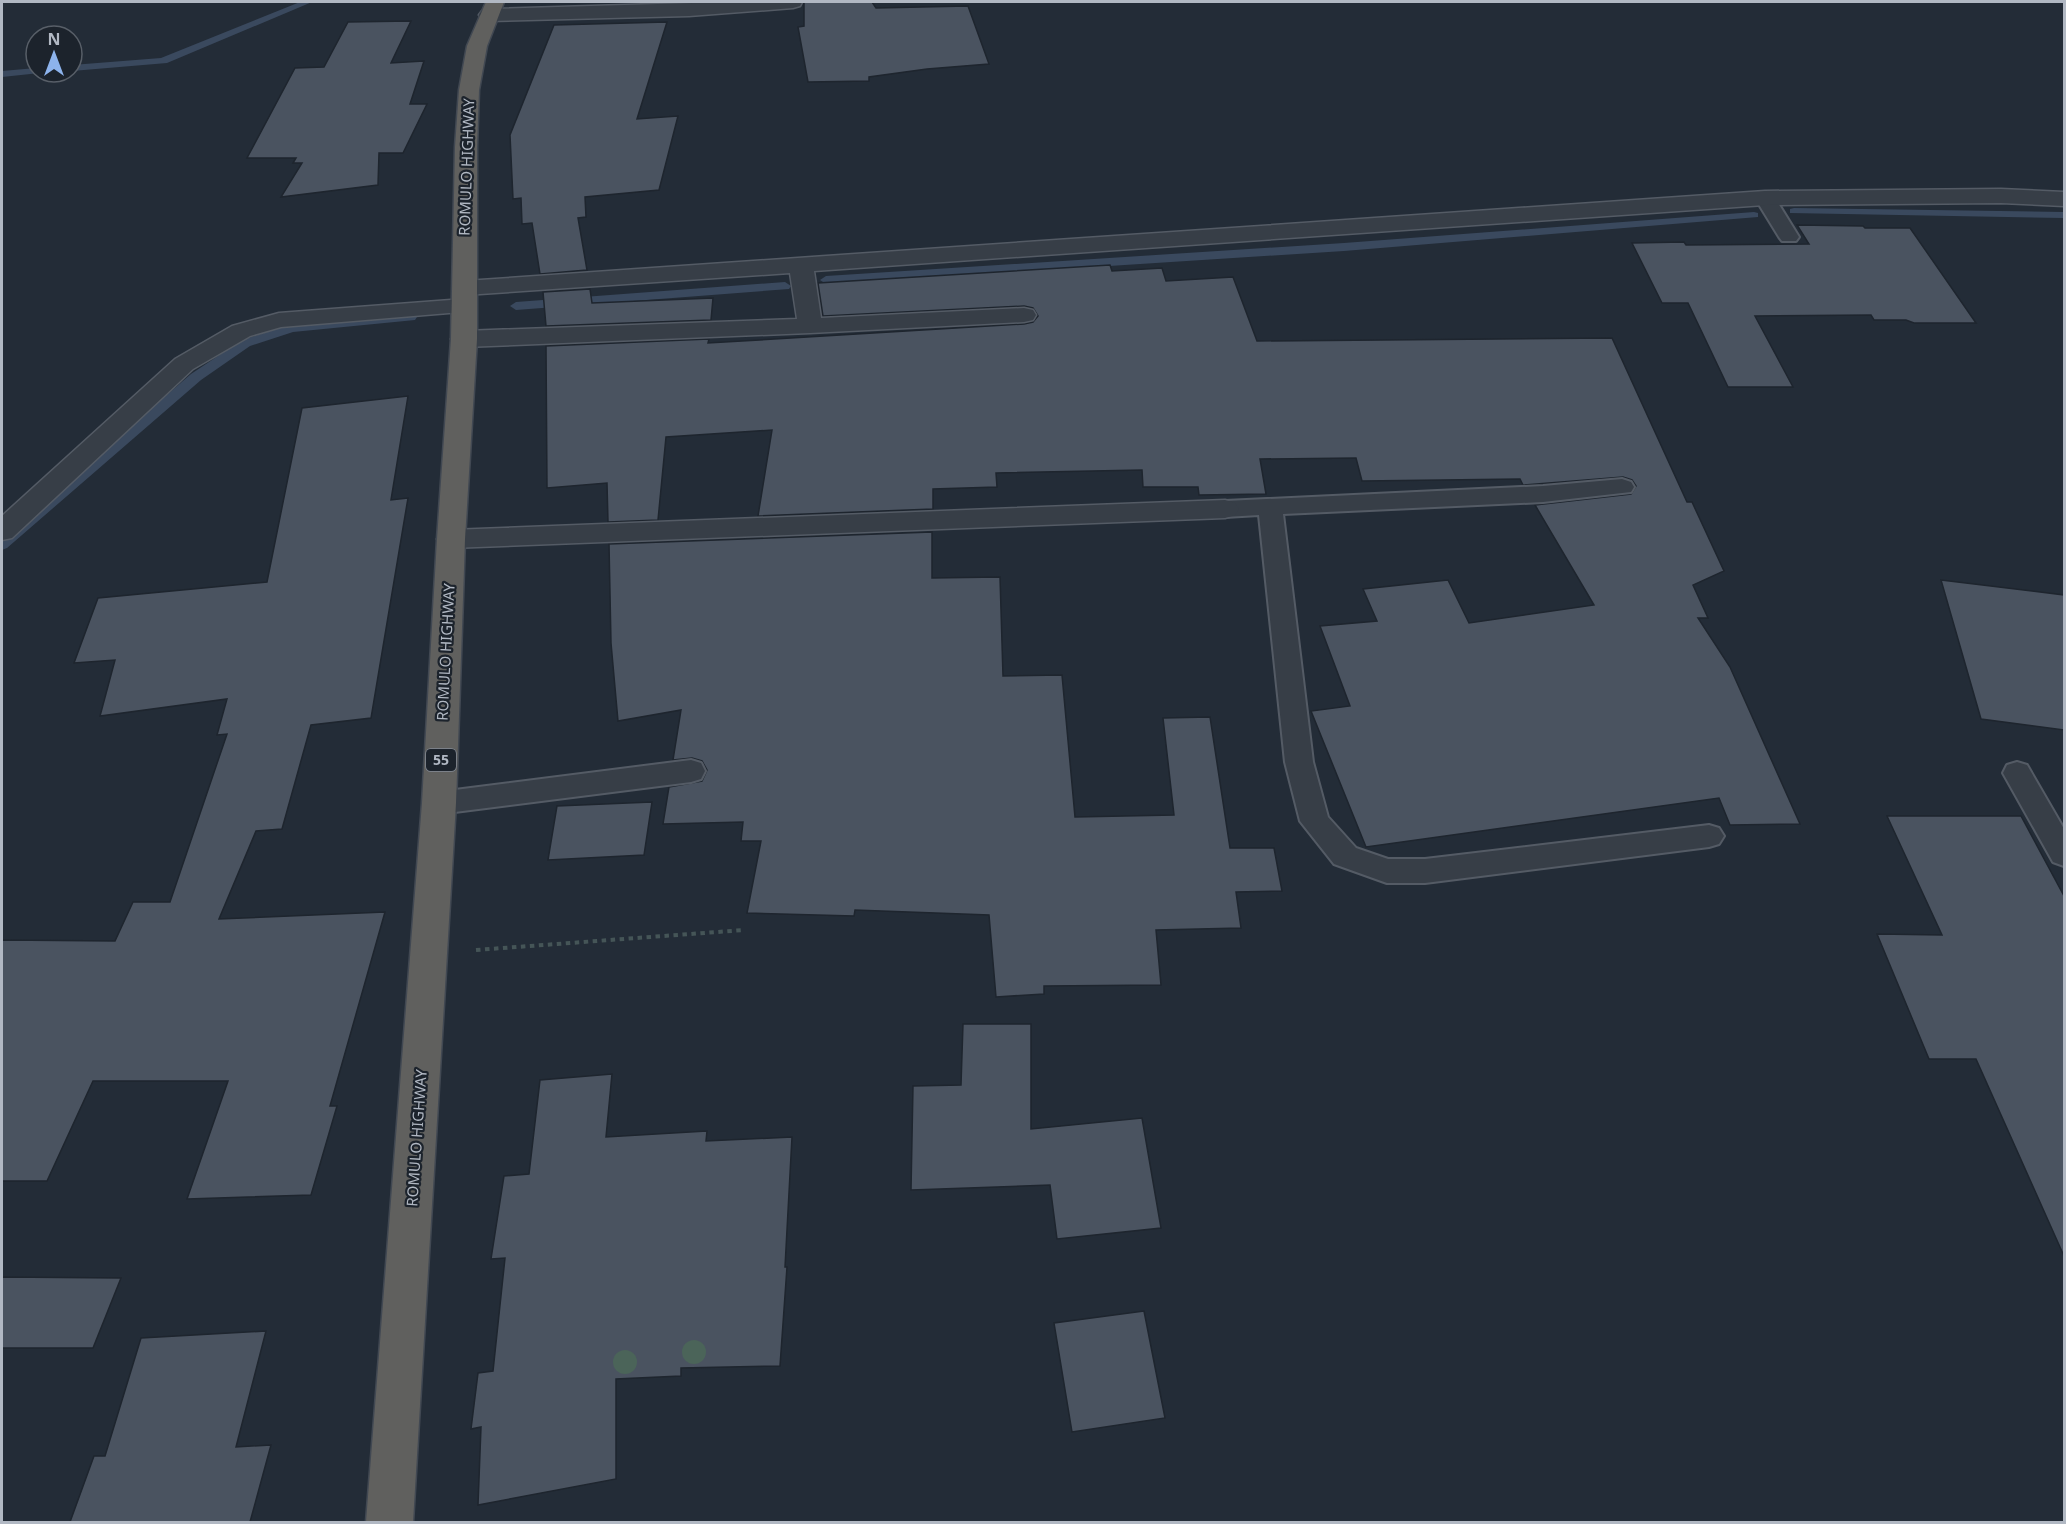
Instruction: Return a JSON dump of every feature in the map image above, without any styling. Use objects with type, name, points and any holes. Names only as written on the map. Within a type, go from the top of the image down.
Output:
[{"type":"highway","name":"ROMULO HIGHWAY","points":[[389,1522],[439,803],[451,539],[464,339],[466,147],[469,90],[477,46],[492,8]]},
{"type":"street","points":[[492,8],[689,10],[792,2]]},
{"type":"street","points":[[2,531],[184,364],[241,332],[279,320],[465,297],[801,265],[1765,198],[2001,196],[2064,199]]},
{"type":"street","points":[[801,265],[810,326]]},
{"type":"street","points":[[464,339],[810,326],[1024,315]]},
{"type":"street","points":[[451,539],[1225,509]]},
{"type":"lane","points":[[1765,198],[1789,237]]},
{"type":"lane","points":[[1225,509],[1543,494],[1622,487]]},
{"type":"lane","points":[[1270,508],[1299,762],[1315,821],[1345,856],[1387,871],[1425,871],[1709,836]]},
{"type":"lane","points":[[439,803],[691,771]]},
{"type":"lane","points":[[2017,772],[2064,854]]},
{"type":"path","points":[[430,953],[744,930]]},
{"type":"building","points":[[804,2],[872,2],[876,8],[968,6],[989,64],[869,77],[869,81],[808,82],[798,27],[804,26]]},
{"type":"building","points":[[411,21],[391,63],[424,61],[410,104],[427,104],[403,153],[379,153],[378,185],[281,197],[302,163],[293,163],[296,158],[247,158],[295,68],[324,67],[348,22]]},
{"type":"building","points":[[667,22],[637,119],[678,116],[659,190],[585,197],[586,217],[578,218],[587,270],[540,274],[532,223],[522,224],[521,198],[513,199],[510,135],[554,25]]},
{"type":"building","points":[[1797,225],[1910,228],[1976,323],[1914,323],[1906,320],[1874,320],[1871,315],[1755,316],[1793,387],[1728,387],[1688,303],[1662,303],[1632,243],[1809,244]]},
{"type":"building","points":[[1110,265],[1112,271],[1162,268],[1166,281],[1233,277],[1257,341],[1612,338],[1687,502],[1692,502],[1724,571],[1693,585],[1708,618],[1698,618],[1730,667],[1800,824],[1730,825],[1719,798],[1366,847],[1311,711],[1350,706],[1320,626],[1377,621],[1363,589],[1448,580],[1469,623],[1594,605],[1535,505],[1631,494],[1636,486],[1632,480],[1623,477],[1523,485],[1520,479],[1362,481],[1356,458],[1260,459],[1266,494],[1199,495],[1198,487],[1143,487],[1142,470],[996,473],[997,487],[933,489],[933,509],[758,516],[772,430],[666,437],[658,520],[608,522],[607,483],[547,488],[546,346],[709,339],[708,343],[1024,324],[1033,322],[1038,316],[1033,308],[1024,306],[823,316],[818,283]]},
{"type":"building","points":[[590,289],[592,303],[713,298],[711,320],[546,326],[543,292]]},
{"type":"building","points":[[408,396],[391,500],[408,498],[371,718],[311,725],[282,829],[256,831],[219,919],[385,912],[330,1106],[337,1106],[311,1195],[187,1199],[228,1081],[93,1081],[47,1181],[2,1181],[2,940],[115,941],[133,902],[170,902],[227,734],[217,735],[227,699],[100,716],[115,660],[74,663],[98,598],[267,582],[302,408]]},
{"type":"building","points":[[932,532],[932,578],[1000,577],[1003,676],[1062,675],[1075,817],[1174,815],[1163,718],[1210,717],[1230,848],[1274,848],[1282,891],[1236,892],[1241,928],[1156,930],[1161,985],[1044,986],[1044,994],[996,997],[989,915],[855,910],[854,916],[747,913],[761,841],[741,841],[743,822],[663,824],[669,787],[702,781],[707,770],[702,761],[692,758],[673,760],[681,710],[618,721],[611,643],[609,544]]},
{"type":"building","points":[[1941,580],[2064,595],[2064,730],[1981,719]]},
{"type":"building","points":[[652,802],[644,855],[548,860],[557,806]]},
{"type":"building","points":[[1887,816],[2021,816],[2064,896],[2064,1256],[1976,1059],[1929,1059],[1877,934],[1942,935]]},
{"type":"building","points":[[963,1024],[1031,1024],[1031,1129],[1142,1118],[1161,1228],[1057,1239],[1050,1185],[911,1190],[913,1086],[961,1085]]},
{"type":"building","points":[[612,1074],[606,1137],[707,1131],[706,1141],[792,1137],[785,1267],[787,1267],[780,1366],[681,1368],[681,1376],[616,1379],[616,1479],[478,1505],[481,1427],[471,1429],[478,1373],[493,1371],[505,1258],[491,1259],[504,1176],[529,1174],[540,1080]]},
{"type":"building","points":[[2,1277],[121,1278],[93,1348],[2,1348]]},
{"type":"building","points":[[1144,1311],[1165,1418],[1072,1432],[1054,1323]]},
{"type":"building","points":[[266,1331],[236,1447],[271,1445],[250,1522],[70,1522],[94,1456],[105,1456],[141,1338]]},
{"type":"waterway","points":[[84,67],[163,61],[307,2]]},
{"type":"waterway","points":[[2,74],[24,72]]},
{"type":"waterway","points":[[1794,211],[2064,215]]},
{"type":"waterway","points":[[826,280],[1344,247],[1754,215]]},
{"type":"waterway","points":[[516,306],[785,286]]},
{"type":"waterway","points":[[2,545],[196,377],[246,343],[292,328],[411,317]]}]
